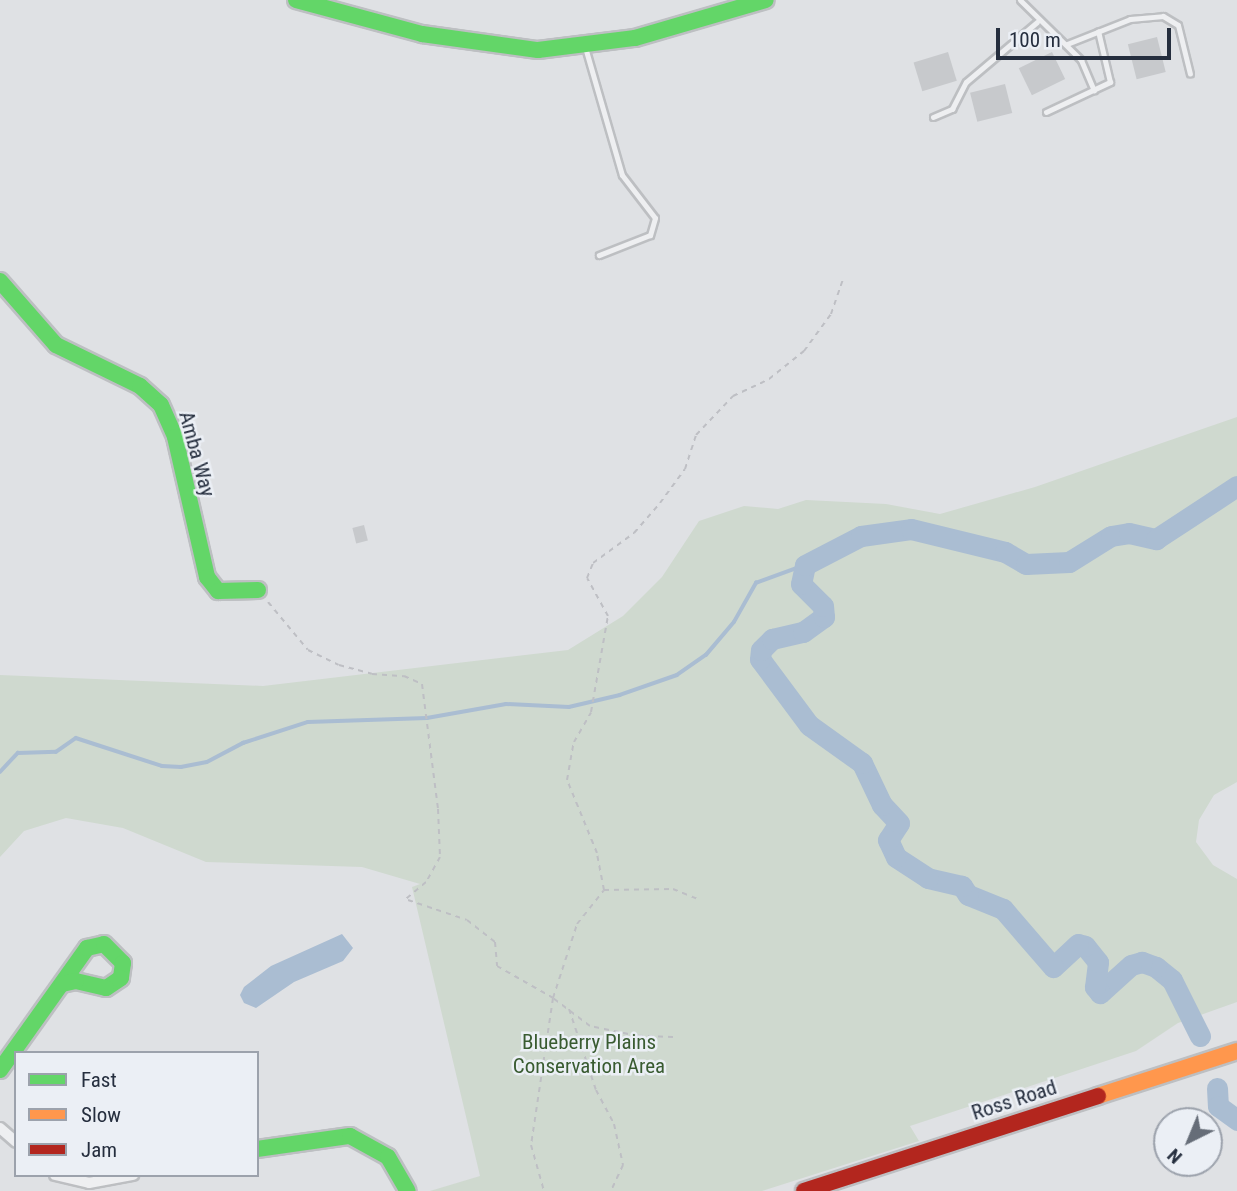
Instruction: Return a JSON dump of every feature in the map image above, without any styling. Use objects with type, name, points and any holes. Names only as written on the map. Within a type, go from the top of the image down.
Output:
[{"type":"street","points":[[296,0],[384,25],[500,48],[585,47],[643,36],[766,0]]},
{"type":"street","name":"Amba Way","points":[[0,281],[37,329],[57,345],[140,386],[161,405],[175,437],[207,578],[218,591],[258,590]]},
{"type":"street","points":[[0,1070],[62,984]]},
{"type":"street","name":"Ross Road","points":[[804,1191],[1237,1051]]},
{"type":"street","points":[[0,1128],[14,1140]]},
{"type":"street","points":[[259,1149],[350,1136],[388,1157],[408,1191]]},
{"type":"street","points":[[64,1177],[89,1183],[122,1177]]},
{"type":"lane","points":[[1020,0],[1037,22],[1067,44],[1081,60],[1094,90]]},
{"type":"lane","points":[[1067,44],[1140,16],[1169,18],[1178,25],[1190,74]]},
{"type":"lane","points":[[933,117],[952,109],[966,82],[1037,22]]},
{"type":"lane","points":[[1045,112],[1111,80],[1098,31]]},
{"type":"lane","points":[[585,47],[622,175],[655,218],[650,235],[599,255]]},
{"type":"path","points":[[544,1191],[531,1145],[553,998],[577,924],[604,890],[597,853],[567,780],[574,742],[591,712],[608,616],[587,578],[593,563],[634,533],[660,503],[685,469],[696,435],[733,396],[768,379],[804,351],[831,314],[843,279]]},
{"type":"path","points":[[258,590],[308,650],[339,665],[404,676],[422,684],[438,808],[440,857],[426,882],[406,899],[467,920],[495,942],[497,966],[569,1007],[590,1026],[638,1037],[673,1037]]},
{"type":"path","points":[[604,890],[673,889],[698,899]]},
{"type":"path","points":[[569,1007],[596,1090],[614,1124],[623,1165],[611,1191]]},
{"type":"green space","name":"Blueberry Plains Conservation Area","points":[[1237,417],[1237,782],[1214,795],[1199,820],[1196,842],[1213,865],[1237,879],[1237,1002],[1178,1023],[1136,1051],[910,1126],[919,1141],[762,1191],[430,1191],[480,1176],[412,887],[420,884],[362,867],[206,862],[123,828],[66,818],[24,831],[0,857],[0,675],[263,686],[568,650],[623,616],[662,577],[699,521],[744,506],[778,509],[806,500],[886,504],[940,514],[1035,487]]},
{"type":"water","points":[[342,934],[353,948],[343,961],[294,982],[256,1008],[244,1003],[240,995],[244,987],[271,966]]},
{"type":"building","points":[[1157,37],[1166,72],[1137,79],[1128,44]]},
{"type":"building","points":[[948,52],[957,81],[922,91],[914,63]]},
{"type":"building","points":[[1052,52],[1065,79],[1032,95],[1019,68]]},
{"type":"building","points":[[1005,84],[1012,113],[977,122],[970,93]]},
{"type":"building","points":[[364,525],[368,541],[356,543],[352,528]]},
{"type":"waterway","points":[[1200,1036],[1172,980],[1156,967],[1142,962],[1131,965],[1100,993],[1095,987],[1098,962],[1085,946],[1078,944],[1053,967],[1003,909],[968,895],[962,886],[928,878],[896,857],[888,840],[899,823],[882,805],[862,763],[809,725],[760,659],[761,650],[772,639],[803,632],[824,617],[823,606],[801,584],[805,565],[861,536],[911,529],[1005,552],[1026,564],[1069,562],[1111,536],[1129,533],[1156,539],[1237,486]]},
{"type":"waterway","points":[[0,772],[18,753],[56,752],[76,738],[162,766],[181,767],[207,762],[243,743],[308,722],[427,718],[506,704],[569,707],[620,695],[677,675],[706,655],[734,622],[756,583],[805,565]]},
{"type":"waterway","points":[[1217,1088],[1218,1106],[1237,1120]]},
{"type":"traffic: fast","points":[[296,0],[422,34],[538,50],[635,38],[766,0]]},
{"type":"traffic: fast","points":[[0,281],[56,345],[140,386],[161,405],[175,437],[207,577],[218,591],[258,590]]},
{"type":"traffic: fast","points":[[0,1070],[87,948],[104,944],[123,963],[121,978],[106,988],[76,981],[62,984]]},
{"type":"traffic: fast","points":[[259,1149],[350,1136],[388,1157],[408,1191]]},
{"type":"traffic: slow","points":[[1098,1096],[1237,1051]]},
{"type":"traffic: jam","points":[[804,1191],[1098,1096]]}]
